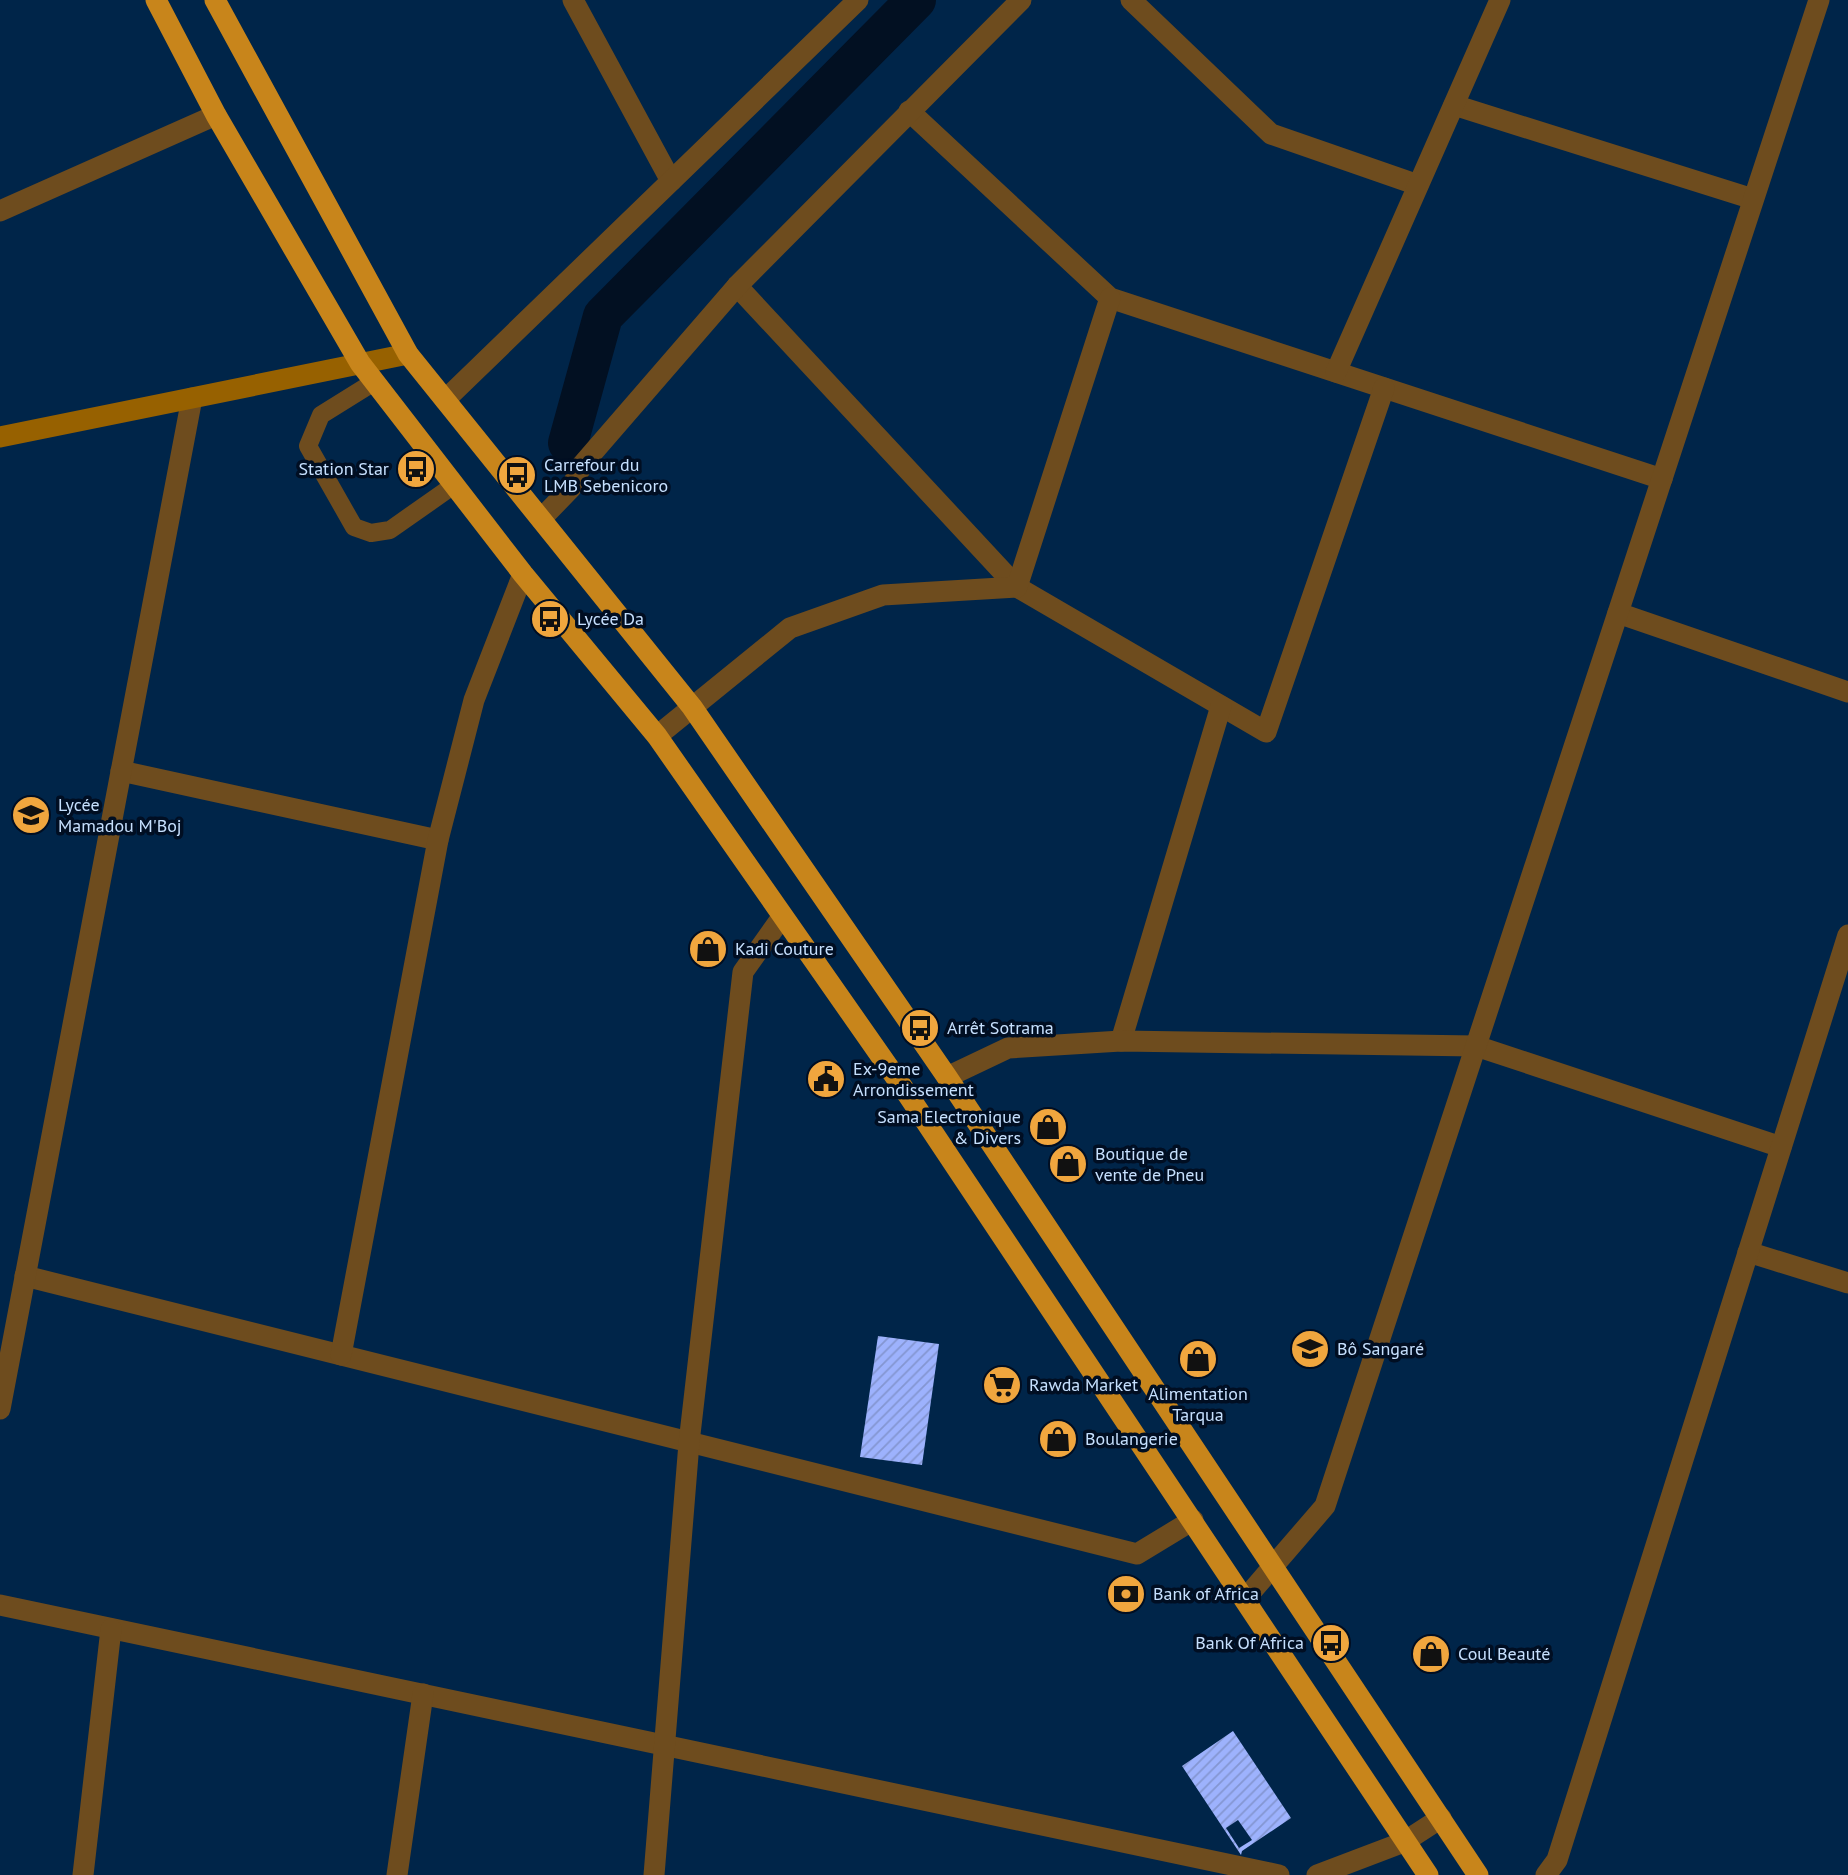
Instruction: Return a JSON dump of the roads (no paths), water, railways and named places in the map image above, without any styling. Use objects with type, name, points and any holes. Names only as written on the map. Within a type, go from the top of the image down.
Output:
[{"type":"highway","points":[[156,0],[216,115],[360,363],[523,573],[657,736],[908,1095],[1428,1875]]},
{"type":"highway","points":[[215,0],[408,354],[692,707],[947,1077],[1275,1566],[1478,1875]]},
{"type":"street","points":[[573,0],[671,181]]},
{"type":"street","points":[[445,400],[858,0]]},
{"type":"street","points":[[541,519],[571,488],[582,465],[737,286],[1020,0]]},
{"type":"street","points":[[1131,0],[1270,134],[1418,186]]},
{"type":"street","points":[[1336,372],[1500,0]]},
{"type":"street","points":[[1245,1599],[1325,1506],[1819,0]]},
{"type":"street","points":[[1454,105],[1753,199]]},
{"type":"street","points":[[909,111],[1110,298],[1662,479]]},
{"type":"street","points":[[0,211],[216,115]]},
{"type":"street","points":[[737,286],[1017,587],[1266,732],[1384,388]]},
{"type":"street","points":[[1017,587],[1110,298]]},
{"type":"street","points":[[0,437],[408,354]]},
{"type":"street","points":[[0,1409],[191,398]]},
{"type":"street","points":[[341,1355],[438,839],[474,700],[523,573]]},
{"type":"street","points":[[657,736],[790,628],[883,595],[1017,587]]},
{"type":"street","points":[[1618,614],[1848,692]]},
{"type":"street","points":[[1121,1041],[1221,706]]},
{"type":"street","points":[[121,771],[438,839]]},
{"type":"street","points":[[654,1875],[690,1443],[743,972],[782,917]]},
{"type":"street","points":[[1546,1875],[1557,1860],[1848,935]]},
{"type":"street","points":[[947,1077],[1009,1048],[1121,1041],[1476,1046],[1781,1147]]},
{"type":"street","points":[[1748,1252],[1848,1283]]},
{"type":"street","points":[[25,1276],[1138,1554],[1193,1520]]},
{"type":"street","points":[[0,1605],[1279,1875]]},
{"type":"street","points":[[83,1875],[111,1629]]},
{"type":"street","points":[[397,1875],[423,1694]]},
{"type":"street","points":[[1317,1875],[1405,1842],[1441,1818]]},
{"type":"lane","points":[[374,382],[321,415],[308,446],[354,527],[371,533],[390,530],[454,485]]},
{"type":"waterway","points":[[568,443],[603,316],[916,0]]},
{"type":"place","name":"Station Star","points":[[416,469]]},
{"type":"place","name":"Carrefour du LMB Sebenicoro","points":[[517,475]]},
{"type":"place","name":"Lycée Da","points":[[550,619]]},
{"type":"place","name":"Lycée Mamadou M'Boj","points":[[31,815]]},
{"type":"place","name":"Kadi Couture","points":[[708,949]]},
{"type":"place","name":"Arrêt Sotrama","points":[[920,1028]]},
{"type":"place","name":"Ex-9eme Arrondissement","points":[[826,1079]]},
{"type":"place","name":"Sama Electronique & Divers","points":[[1048,1127]]},
{"type":"place","name":"Boutique de vente de Pneu","points":[[1068,1164]]},
{"type":"place","name":"Bô Sangaré","points":[[1310,1349]]},
{"type":"place","name":"Alimentation Tarqua","points":[[1198,1359]]},
{"type":"place","name":"Rawda Market","points":[[1002,1385]]},
{"type":"place","name":"Boulangerie","points":[[1058,1439]]},
{"type":"place","name":"Bank of Africa","points":[[1126,1594]]},
{"type":"place","name":"Bank Of Africa","points":[[1331,1643]]},
{"type":"place","name":"Coul Beauté","points":[[1431,1654]]}]
